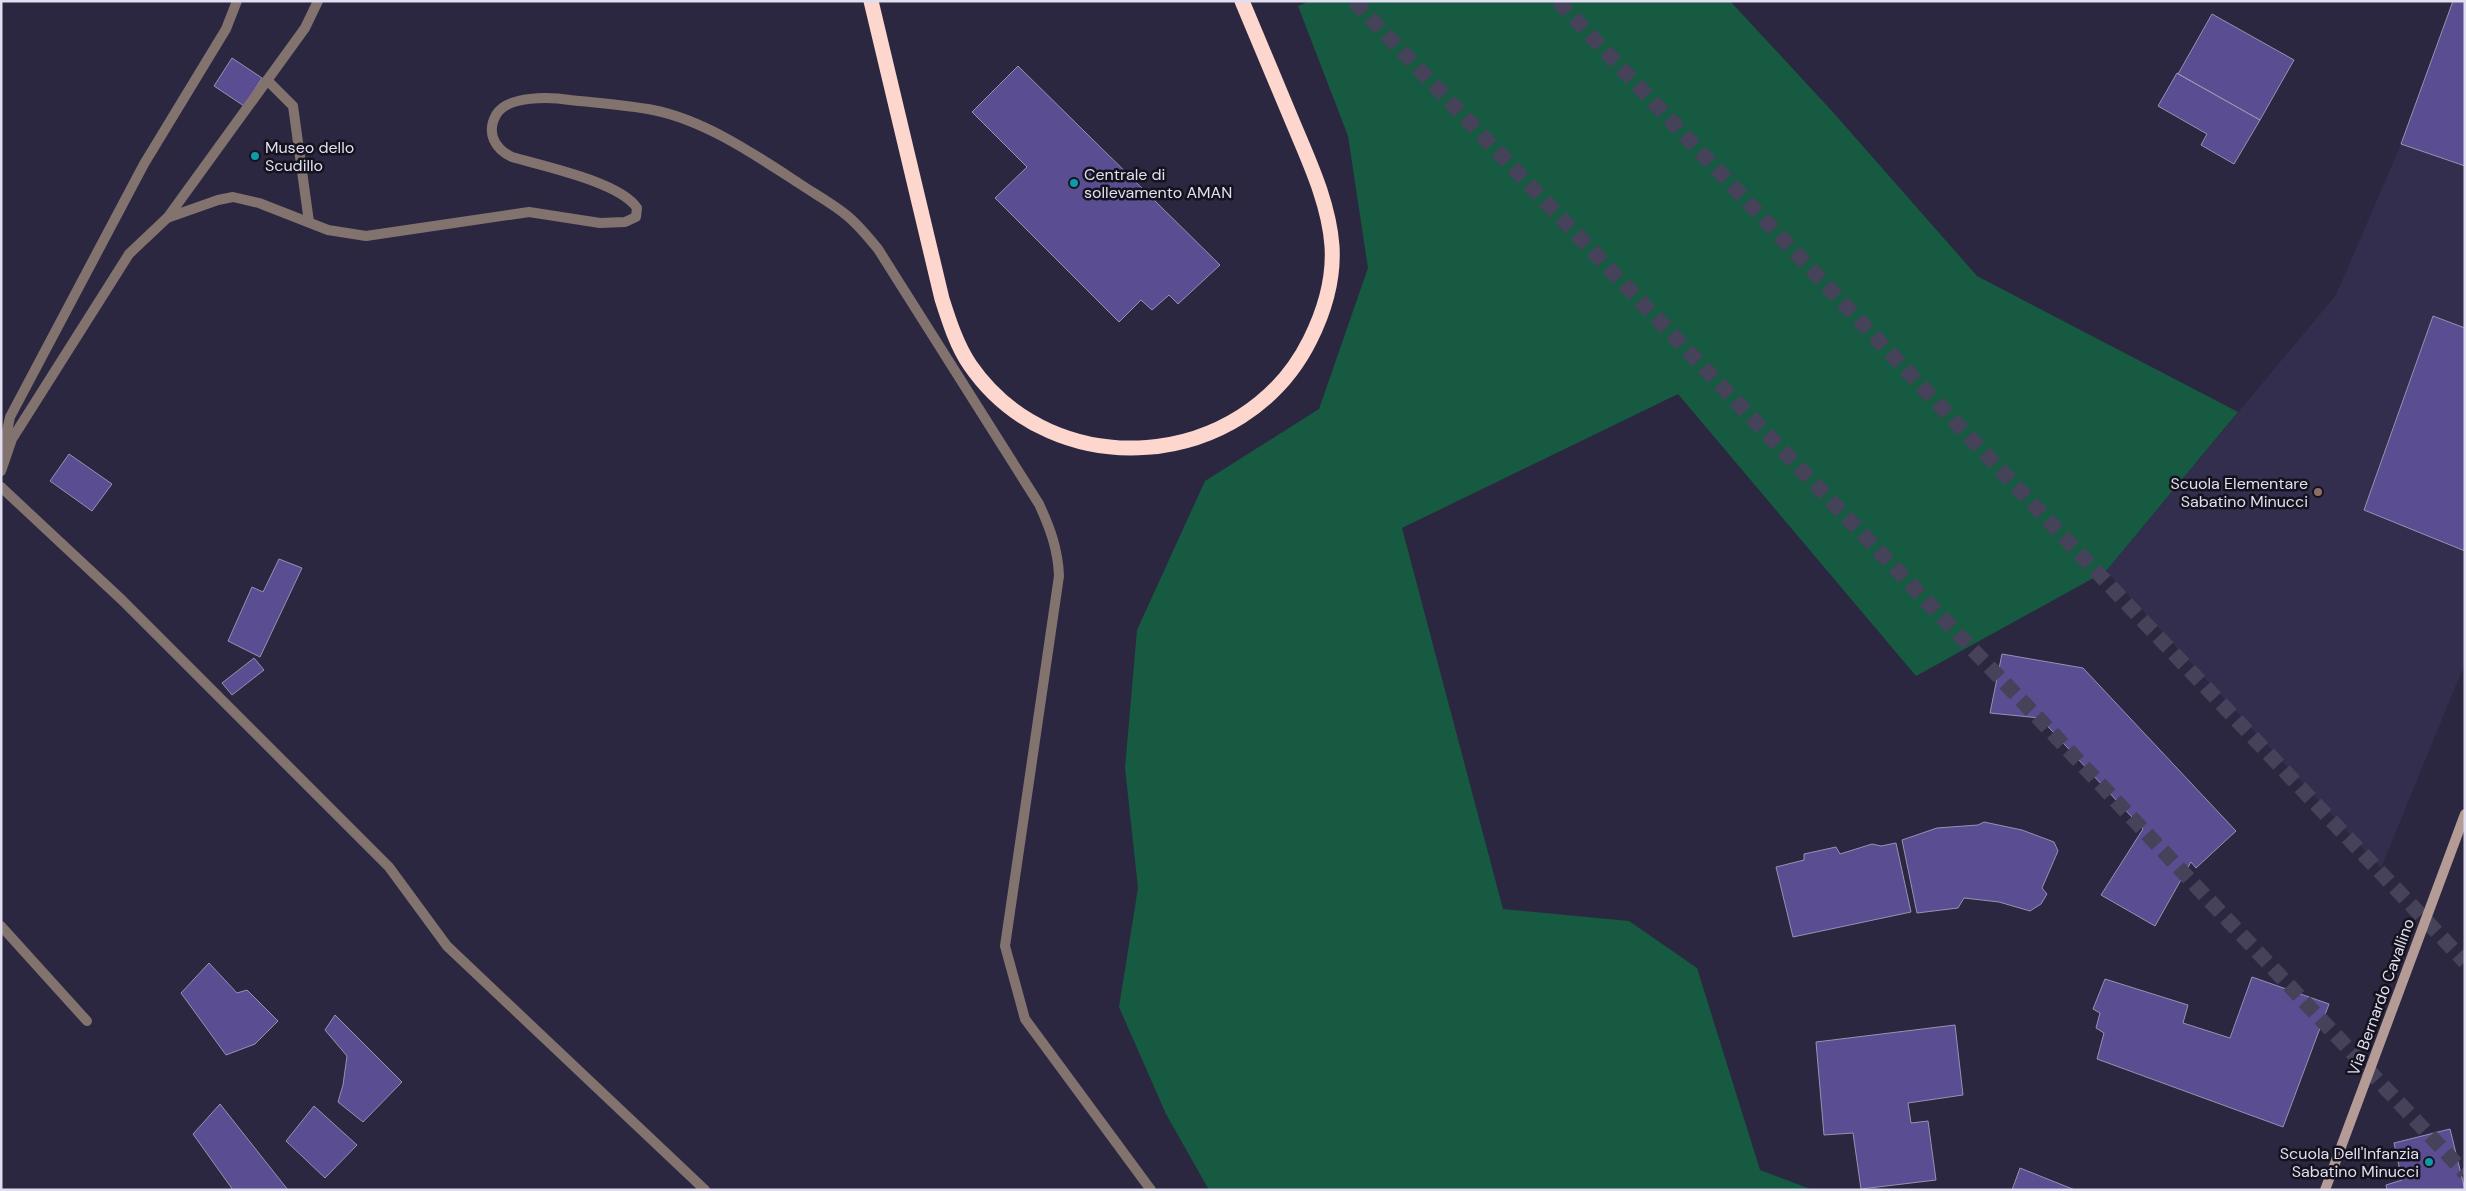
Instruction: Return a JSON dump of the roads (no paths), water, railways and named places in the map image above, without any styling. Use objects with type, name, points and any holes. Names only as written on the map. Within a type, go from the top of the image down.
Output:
[{"type":"highway","points":[[871,1],[942,299],[953,332],[970,365],[997,396],[1024,418],[1053,433],[1090,444],[1125,448],[1157,447],[1184,443],[1213,433],[1240,418],[1287,378],[1320,320],[1328,285],[1332,247],[1324,204],[1310,163],[1242,1]]},
{"type":"main road","name":"Via Bernardo Cavallino","points":[[2325,1190],[2465,814]]},
{"type":"street","points":[[1,461],[10,418],[144,164],[226,29],[237,1]]},
{"type":"street","points":[[1,470],[12,439],[129,254],[167,218],[306,28],[318,1]]},
{"type":"street","points":[[267,80],[293,106],[309,222]]},
{"type":"street","points":[[167,218],[218,200],[233,198],[259,203],[328,230],[366,236],[529,212],[600,223],[625,222],[636,217],[637,208],[632,199],[584,177],[512,157],[502,152],[495,143],[491,131],[493,121],[501,108],[505,105],[544,97],[654,110],[701,127],[742,147],[844,213],[862,229],[878,249],[1039,504],[1052,531],[1058,558],[1059,576],[1005,946],[1026,1019],[1151,1190]]},
{"type":"street","points":[[1,487],[122,600],[389,868],[447,946],[704,1190]]},
{"type":"street","points":[[1,926],[87,1021]]},
{"type":"tunnel","points":[[1354,1],[2042,722],[2465,1173]]},
{"type":"tunnel","points":[[1558,1],[2465,962]]},
{"type":"place","name":"Museo dello Scudillo","points":[[255,156]]},
{"type":"place","name":"Centrale di sollevamento AMAN","points":[[1074,183]]},
{"type":"place","name":"Scuola Elementare Sabatino Minucci","points":[[2318,492]]},
{"type":"place","name":"Scuola Dell'Infanzia Sabatino Minucci","points":[[2429,1162]]}]
